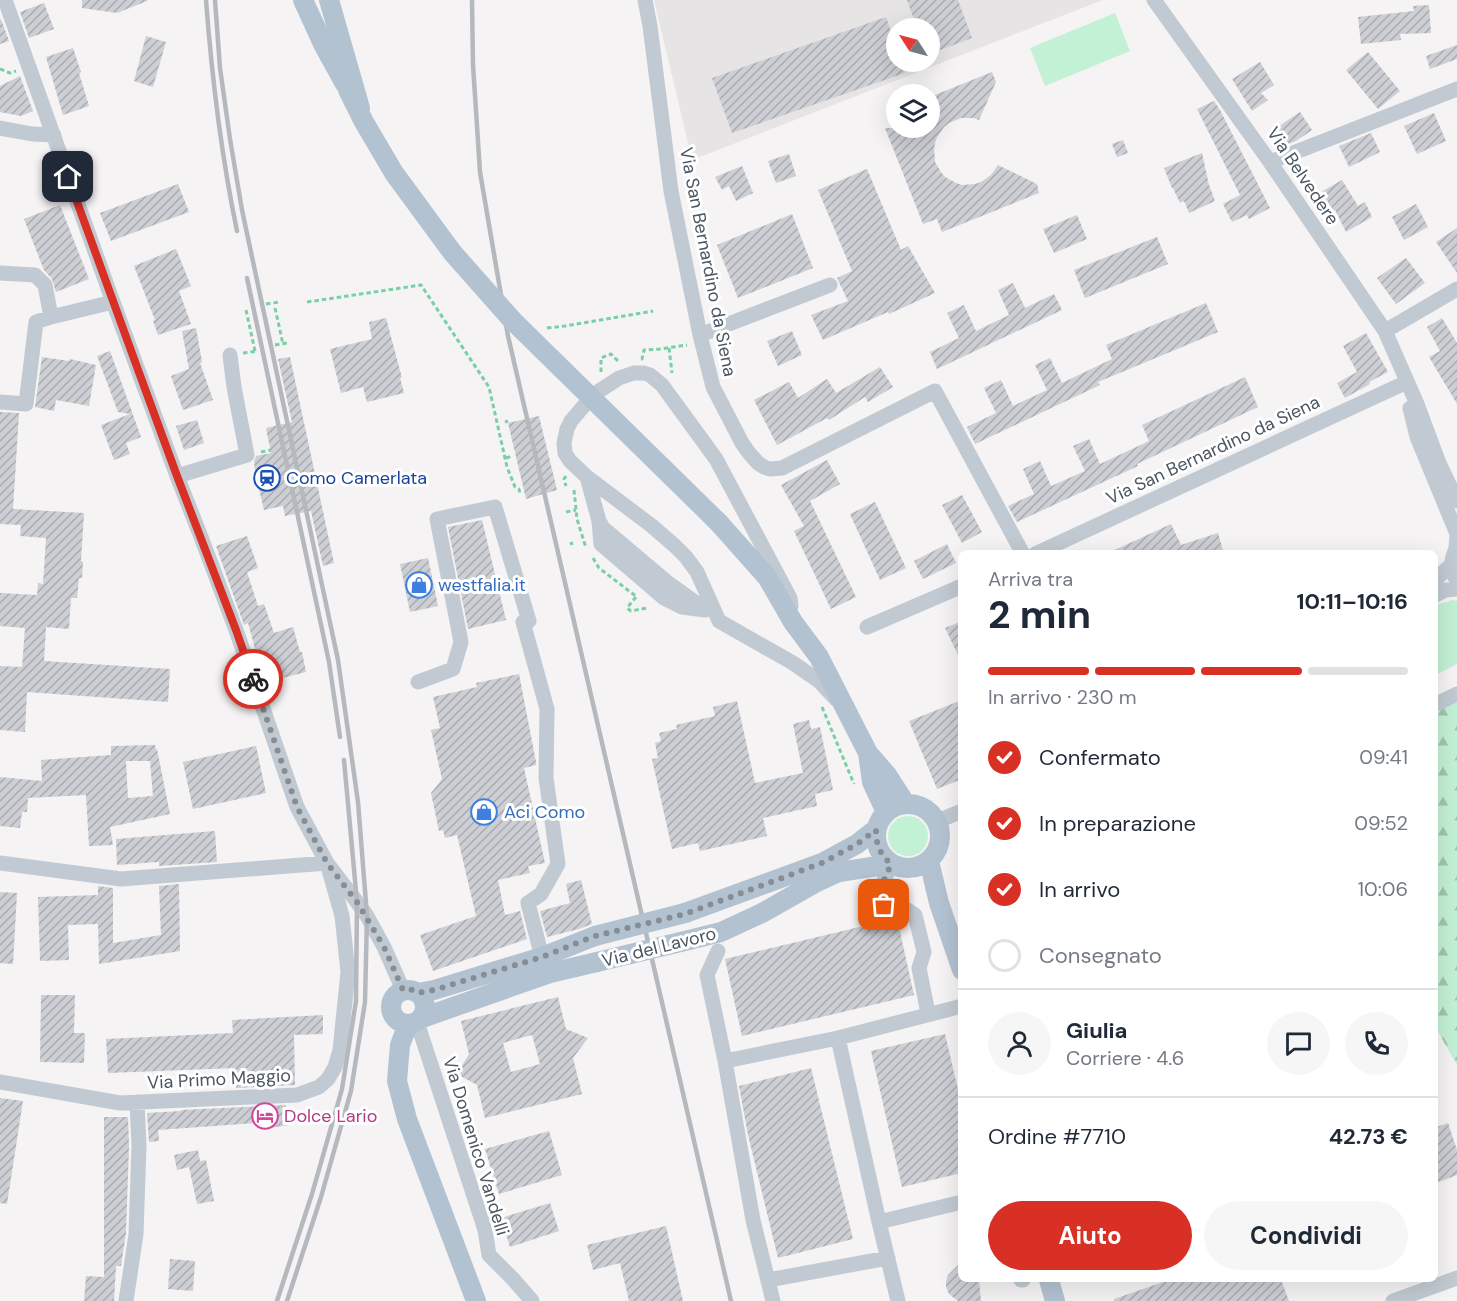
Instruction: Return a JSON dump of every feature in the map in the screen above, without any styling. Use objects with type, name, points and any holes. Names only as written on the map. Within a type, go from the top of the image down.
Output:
[{"type":"main road","points":[[314,2],[348,90],[364,122],[416,203],[452,252],[514,322],[719,524],[767,577],[793,622],[819,657],[868,753],[887,775],[905,803]]},
{"type":"main road","points":[[314,2],[364,122]]},
{"type":"main road","points":[[868,753],[872,782],[886,812]]},
{"type":"main road","points":[[901,866],[920,866],[929,861],[936,853],[940,843],[941,832],[938,822],[932,813],[915,804],[905,803],[886,812],[876,830],[878,849],[884,857],[901,866],[939,903]]},
{"type":"main road","name":"Via del Lavoro","points":[[411,992],[434,990],[542,957],[595,936],[685,914],[822,863],[857,844],[876,830]]},
{"type":"main road","points":[[929,861],[939,903],[958,958]]},
{"type":"main road","name":"Via del Lavoro","points":[[410,1020],[550,973],[721,932],[842,871],[901,866]]},
{"type":"main road","points":[[410,1020],[391,1008],[394,997],[411,992],[423,997],[426,1004],[424,1014],[410,1020],[400,1045],[397,1081],[407,1119],[476,1301]]},
{"type":"main road","points":[[1050,1282],[1055,1301]]},
{"type":"street","points":[[5,0],[113,302],[236,630],[297,807],[327,863],[367,916],[411,992]]},
{"type":"street","name":"Via San Bernardino da Siena","points":[[645,0],[670,191],[696,340],[713,387],[742,443],[758,463],[770,469],[782,468],[935,391],[1021,550]]},
{"type":"street","name":"Via Belvedere","points":[[1154,0],[1270,162],[1385,332],[1457,501]]},
{"type":"street","points":[[1270,162],[1453,91]]},
{"type":"street","points":[[0,128],[54,135]]},
{"type":"street","points":[[0,273],[35,274],[45,285],[51,317]]},
{"type":"street","points":[[696,340],[830,285]]},
{"type":"street","points":[[1385,332],[1457,289]]},
{"type":"street","points":[[0,402],[26,404],[36,322],[113,302]]},
{"type":"street","points":[[177,476],[247,455],[230,355]]},
{"type":"street","points":[[719,621],[697,572],[686,557],[652,526],[587,477],[565,453],[564,442],[571,421],[593,395],[619,378],[634,373],[644,373],[662,385],[716,459],[790,598],[793,622]]},
{"type":"street","name":"Via San Bernardino da Siena","points":[[1044,550],[1407,382]]},
{"type":"street","name":"Via Belvedere","points":[[1407,382],[1417,437],[1456,534],[1456,547]]},
{"type":"street","points":[[587,477],[598,521],[603,528],[667,582],[719,621],[793,663],[819,681],[844,708]]},
{"type":"street","points":[[418,682],[453,669],[461,642],[437,519],[495,507],[529,621],[524,622],[548,709],[546,778],[558,864],[541,894],[528,903],[542,957]]},
{"type":"street","points":[[1456,547],[1452,559],[1452,571],[1457,582]]},
{"type":"street","points":[[1438,577],[1452,564]]},
{"type":"street","points":[[867,627],[958,588]]},
{"type":"street","points":[[1438,594],[1445,590],[1457,589]]},
{"type":"street","points":[[1438,703],[1457,694]]},
{"type":"street","points":[[938,822],[958,814]]},
{"type":"street","points":[[0,863],[121,879],[327,863]]},
{"type":"street","name":"Via Primo Maggio","points":[[0,1082],[120,1103],[297,1095],[319,1087],[328,1080],[340,1050],[348,972],[342,916],[327,863]]},
{"type":"street","points":[[901,866],[877,897],[884,905],[905,909],[915,915],[924,952],[919,968],[928,1013]]},
{"type":"street","points":[[718,951],[706,975],[725,1061],[753,1220],[773,1301]]},
{"type":"street","points":[[725,1061],[838,1038],[958,1006]]},
{"type":"street","name":"Via Domenico Vandelli","points":[[410,1020],[485,1230],[489,1256],[532,1301]]},
{"type":"street","points":[[838,1038],[898,1301]]},
{"type":"street","name":"Via Primo Maggio","points":[[126,1301],[136,1234],[139,1146],[137,1102]]},
{"type":"street","points":[[879,1222],[958,1203]]},
{"type":"street","points":[[768,1280],[888,1258]]},
{"type":"street","points":[[1393,1301],[1457,1278]]},
{"type":"path","points":[[307,302],[421,285],[489,387],[507,467],[520,494]]},
{"type":"path","points":[[266,304],[273,300],[279,302]]},
{"type":"path","points":[[243,305],[253,352],[246,317]]},
{"type":"path","points":[[275,308],[285,343],[275,345]]},
{"type":"path","points":[[547,328],[653,311]]},
{"type":"path","points":[[669,348],[696,340]]},
{"type":"path","points":[[506,458],[512,456]]},
{"type":"path","points":[[566,486],[564,479],[567,476]]},
{"type":"path","points":[[566,512],[576,510]]},
{"type":"path","points":[[636,596],[627,608],[631,610],[649,608]]},
{"type":"shaded area","points":[[654,0],[1103,0],[940,63],[940,18],[886,18],[886,72],[918,72],[692,160]]},
{"type":"green space","points":[[1115,13],[1130,51],[1045,86],[1030,48]]},
{"type":"green space","points":[[1457,601],[1457,664],[1438,674],[1438,604]]},
{"type":"green space","points":[[1457,702],[1457,1065],[1438,1032],[1438,711]]},
{"type":"green space","points":[[908,816],[922,822],[928,836],[922,850],[908,856],[894,850],[888,836],[894,822]]},
{"type":"building","points":[[82,0],[147,1],[117,13],[82,8]]},
{"type":"building","points":[[907,0],[958,0],[972,38],[940,50],[940,18],[913,18]]},
{"type":"building","points":[[44,3],[54,29],[29,38],[20,12]]},
{"type":"building","points":[[1429,5],[1431,33],[1400,34],[1401,40],[1361,44],[1358,17],[1414,11],[1413,6]]},
{"type":"building","points":[[886,17],[886,72],[905,73],[732,133],[712,78]]},
{"type":"building","points":[[0,20],[9,41],[0,44]]},
{"type":"building","points":[[146,36],[166,42],[153,87],[134,81]]},
{"type":"building","points":[[1457,45],[1457,59],[1430,69],[1426,56]]},
{"type":"building","points":[[73,48],[89,106],[63,115],[46,57]]},
{"type":"building","points":[[1368,52],[1400,91],[1378,109],[1346,70]]},
{"type":"building","points":[[1260,62],[1274,85],[1261,93],[1268,100],[1252,111],[1232,79]]},
{"type":"building","points":[[992,72],[996,82],[979,120],[961,118],[949,123],[940,133],[940,93]]},
{"type":"building","points":[[20,76],[33,111],[21,116],[0,112],[0,86]]},
{"type":"building","points":[[1214,101],[1270,208],[1249,219],[1247,215],[1232,222],[1223,204],[1240,195],[1197,109]]},
{"type":"building","points":[[1300,112],[1312,130],[1296,141],[1280,147],[1270,132]]},
{"type":"building","points":[[1434,113],[1446,141],[1417,154],[1404,126]]},
{"type":"building","points":[[1371,133],[1380,152],[1349,167],[1339,146]]},
{"type":"building","points":[[889,138],[937,138],[934,149],[935,162],[945,177],[962,185],[981,182],[991,175],[998,165],[1037,184],[1039,193],[942,232],[937,219],[923,224]]},
{"type":"building","points":[[1123,140],[1128,153],[1117,157],[1112,144]]},
{"type":"building","points":[[1202,153],[1215,201],[1189,213],[1184,201],[1180,203],[1164,168]]},
{"type":"building","points":[[789,154],[796,176],[776,183],[768,161]]},
{"type":"building","points":[[742,166],[753,193],[736,201],[729,186],[722,190],[715,177]]},
{"type":"building","points":[[867,169],[901,250],[908,246],[935,293],[823,340],[811,315],[848,301],[837,278],[852,271],[818,190]]},
{"type":"building","points":[[1342,180],[1358,206],[1365,202],[1372,217],[1346,232],[1335,210],[1332,212],[1321,192]]},
{"type":"building","points":[[178,184],[189,212],[111,241],[100,213]]},
{"type":"building","points":[[1416,204],[1428,227],[1404,240],[1392,217]]},
{"type":"building","points":[[60,205],[89,279],[56,292],[52,279],[44,270],[24,219]]},
{"type":"building","points":[[792,214],[813,268],[738,298],[717,245]]},
{"type":"building","points":[[1077,215],[1087,239],[1054,253],[1043,229]]},
{"type":"building","points":[[1457,228],[1457,273],[1436,242]]},
{"type":"building","points":[[1157,237],[1168,264],[1085,298],[1074,270]]},
{"type":"building","points":[[176,249],[191,286],[179,291],[191,324],[158,335],[153,321],[155,320],[134,266]]},
{"type":"building","points":[[1406,258],[1425,283],[1396,304],[1377,278]]},
{"type":"building","points":[[1013,283],[1025,308],[1054,294],[1062,310],[937,369],[930,352],[959,338],[947,313],[964,305],[976,331],[1009,315],[998,290]]},
{"type":"building","points":[[1206,303],[1218,332],[1098,382],[1100,385],[975,444],[967,427],[996,413],[984,388],[1001,380],[1013,406],[1047,390],[1035,365],[1050,358],[1062,383],[1112,359],[1106,345]]},
{"type":"building","points":[[386,318],[404,393],[367,402],[363,387],[341,393],[330,349],[372,339],[369,322]]},
{"type":"building","points":[[1442,318],[1457,343],[1457,404],[1429,357],[1440,351],[1427,327]]},
{"type":"building","points":[[196,328],[202,362],[200,363],[213,400],[183,410],[171,376],[189,369],[182,331]]},
{"type":"building","points":[[792,331],[802,355],[778,366],[767,341]]},
{"type":"building","points":[[1366,333],[1388,372],[1345,398],[1337,383],[1357,372],[1343,346]]},
{"type":"building","points":[[110,351],[141,437],[126,443],[130,454],[114,460],[101,425],[130,414],[118,412],[97,356]]},
{"type":"building","points":[[42,357],[69,361],[70,359],[96,365],[89,406],[56,400],[54,411],[35,407]]},
{"type":"building","points":[[290,357],[334,563],[323,566],[311,511],[285,516],[283,506],[264,510],[256,477],[254,462],[256,456],[271,453],[266,428],[292,422],[278,359]]},
{"type":"building","points":[[880,367],[893,387],[868,402],[865,397],[829,420],[827,418],[777,445],[754,400],[789,382],[798,398],[827,379],[836,393]]},
{"type":"building","points":[[1245,377],[1258,407],[1017,522],[1008,506],[1034,494],[1023,469],[1040,461],[1051,486],[1085,471],[1073,446],[1089,439],[1100,464],[1149,441],[1142,425]]},
{"type":"building","points":[[0,412],[19,413],[13,509],[84,513],[82,578],[79,578],[77,598],[71,598],[69,629],[46,627],[44,661],[170,669],[168,702],[27,692],[25,732],[0,730],[0,666],[22,667],[25,628],[0,626],[0,593],[37,595],[38,583],[43,584],[46,538],[20,536],[21,525],[0,524]]},
{"type":"building","points":[[539,416],[557,490],[526,499],[508,423]]},
{"type":"building","points":[[197,420],[204,443],[184,450],[176,426]]},
{"type":"building","points":[[827,460],[840,484],[810,501],[856,597],[831,609],[794,531],[804,526],[781,485]]},
{"type":"building","points":[[962,495],[982,532],[962,543],[942,505]]},
{"type":"building","points":[[875,502],[906,568],[880,580],[850,514]]},
{"type":"building","points":[[482,520],[506,620],[468,629],[448,527]]},
{"type":"building","points":[[1171,524],[1181,545],[1218,533],[1223,550],[1115,550]]},
{"type":"building","points":[[247,536],[258,568],[247,572],[258,606],[264,604],[274,633],[293,627],[306,672],[267,682],[248,623],[244,625],[216,546]]},
{"type":"building","points":[[947,544],[956,563],[923,579],[914,561]]},
{"type":"building","name":"westfalia.it","points":[[428,558],[438,606],[410,612],[400,564]]},
{"type":"building","points":[[958,623],[958,655],[945,628]]},
{"type":"building","points":[[519,674],[536,762],[536,765],[524,768],[545,863],[528,866],[530,873],[498,880],[505,915],[520,911],[527,939],[433,971],[420,935],[476,916],[457,835],[445,838],[443,830],[439,831],[431,793],[442,779],[431,730],[440,728],[433,697],[477,687],[476,683]]},
{"type":"building","points":[[737,701],[755,783],[803,773],[793,724],[809,720],[811,729],[820,727],[833,790],[815,794],[817,806],[763,818],[767,836],[700,851],[698,843],[672,849],[652,759],[658,758],[655,743],[661,741],[659,733],[677,729],[676,725],[715,716],[713,707]]},
{"type":"building","points":[[958,702],[958,781],[937,789],[909,721]]},
{"type":"building","points":[[155,745],[170,814],[110,827],[113,845],[89,846],[86,795],[28,798],[27,812],[22,812],[20,828],[0,826],[0,777],[42,781],[41,760],[111,755],[111,746]],"holes":[[[126,761],[150,761],[153,796],[128,798]]]},
{"type":"building","points":[[256,746],[266,793],[193,809],[183,762]]},
{"type":"building","points":[[215,831],[217,862],[159,866],[159,862],[117,865],[116,839]]},
{"type":"building","points":[[581,880],[592,924],[547,937],[540,911],[570,903],[566,884]]},
{"type":"building","points":[[179,884],[180,951],[99,964],[98,924],[68,925],[69,960],[40,961],[38,897],[98,895],[98,886],[113,888],[113,943],[161,935],[159,886]]},
{"type":"building","points":[[0,892],[17,893],[13,964],[0,963]]},
{"type":"building","points":[[897,918],[914,995],[742,1036],[725,959]]},
{"type":"building","points":[[41,995],[75,995],[74,1033],[85,1033],[84,1063],[40,1062]]},
{"type":"building","points":[[558,997],[566,1029],[588,1038],[573,1058],[582,1094],[485,1118],[477,1085],[457,1074],[469,1054],[461,1021]],"holes":[[[532,1035],[540,1064],[511,1072],[503,1043]]]},
{"type":"building","points":[[323,1015],[323,1034],[294,1035],[295,1085],[236,1088],[235,1068],[108,1073],[106,1039],[233,1033],[232,1020]]},
{"type":"building","points":[[945,1034],[958,1089],[958,1174],[902,1187],[871,1051]]},
{"type":"building","points":[[811,1068],[853,1239],[778,1258],[748,1135],[739,1086]]},
{"type":"building","points":[[0,1098],[23,1101],[7,1204],[0,1203]]},
{"type":"building","points":[[286,1105],[289,1125],[270,1128],[269,1122],[158,1130],[159,1141],[149,1142],[147,1113]]},
{"type":"building","points":[[104,1117],[128,1117],[126,1233],[121,1266],[116,1266],[114,1301],[84,1301],[86,1276],[104,1277]]},
{"type":"building","points":[[1448,1123],[1457,1150],[1457,1175],[1438,1182],[1438,1126]]},
{"type":"building","points":[[549,1131],[562,1175],[499,1194],[485,1149]]},
{"type":"building","points":[[198,1150],[200,1161],[206,1160],[214,1201],[197,1204],[189,1167],[177,1170],[174,1155]]},
{"type":"building","points":[[550,1203],[559,1231],[510,1247],[501,1218]]},
{"type":"building","points":[[666,1226],[683,1301],[629,1301],[620,1263],[593,1270],[587,1245]]},
{"type":"building","points":[[170,1259],[195,1261],[193,1291],[168,1289]]},
{"type":"building","points":[[958,1265],[958,1282],[979,1282],[981,1301],[958,1301],[949,1294],[946,1287],[948,1275]]},
{"type":"building","points":[[1163,1282],[1282,1282],[1289,1301],[1114,1301],[1114,1299]]},
{"type":"railway","points":[[206,0],[218,116],[237,231]]},
{"type":"railway","points":[[215,0],[220,68],[242,210],[338,660],[358,802],[367,916],[365,1002],[351,1091],[321,1197],[287,1301]]},
{"type":"railway","points":[[472,0],[473,65],[480,172],[508,336],[731,1301]]},
{"type":"railway","points":[[247,278],[329,662],[340,737]]},
{"type":"railway","points":[[277,1301],[312,1194],[342,1089],[356,1001],[357,902],[344,760]]},
{"type":"way so far","points":[[253,679],[297,807],[327,863],[367,916],[403,990],[410,989],[418,993],[434,990],[542,957],[595,936],[685,914],[822,863],[844,852],[876,830],[878,849],[891,864],[877,897],[884,905]]},
{"type":"place","name":"Como Camerlata","points":[[267,478]]},
{"type":"place","name":"westfalia.it","points":[[419,585]]},
{"type":"place","name":"Aci Como","points":[[484,812]]},
{"type":"place","name":"Dolce Lario","points":[[265,1116]]},
{"type":"route","points":[[68,177],[253,679]]}]
